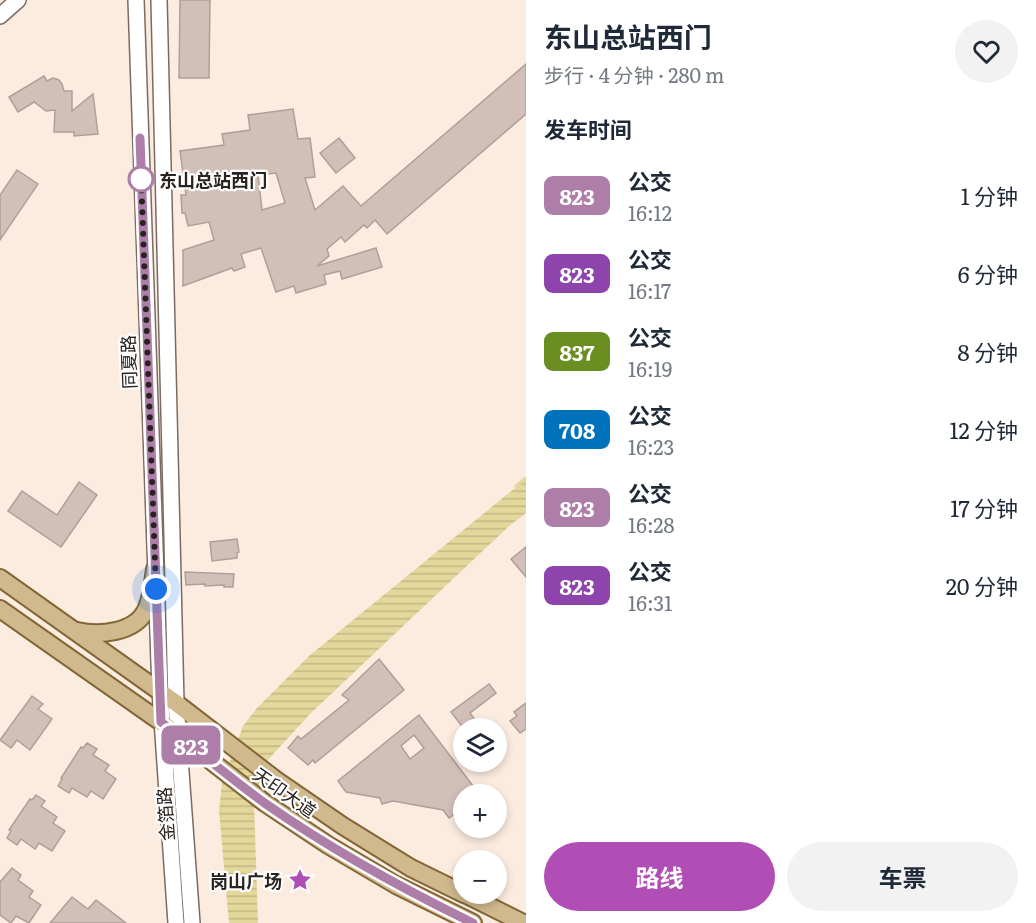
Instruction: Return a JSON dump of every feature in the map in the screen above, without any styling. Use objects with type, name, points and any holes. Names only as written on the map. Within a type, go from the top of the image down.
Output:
[{"type":"main road","points":[[0,16],[18,0]]},
{"type":"main road","name":"同夏路","points":[[136,0],[161,722]]},
{"type":"main road","points":[[159,0],[176,703]]},
{"type":"main road","points":[[74,631],[102,633],[130,625],[140,619],[146,611],[155,568]]},
{"type":"main road","name":"天印大道","points":[[0,578],[176,703],[276,780],[343,826],[401,862],[453,888]]},
{"type":"main road","name":"天印大道","points":[[0,609],[161,722],[265,803],[328,845],[396,885],[473,923]]},
{"type":"main road","name":"金箔路","points":[[176,703],[192,923]]},
{"type":"main road","name":"金箔路","points":[[161,722],[176,923]]},
{"type":"main road","name":"天印大道","points":[[484,904],[523,923]]},
{"type":"shaded area","points":[[526,479],[526,513],[508,527],[310,714],[266,762],[254,802],[258,923],[229,923],[219,811],[222,783],[243,726],[257,708],[309,656]]},
{"type":"building","points":[[180,0],[210,0],[209,78],[179,78]]},
{"type":"building","points":[[526,64],[526,114],[387,234],[375,220],[367,228],[364,225],[345,242],[341,237],[327,249],[329,256],[317,266],[376,248],[382,267],[342,279],[340,271],[324,275],[326,284],[296,293],[294,286],[276,292],[261,248],[241,254],[245,267],[234,271],[232,268],[183,286],[183,250],[214,240],[209,222],[188,226],[185,213],[182,213],[181,195],[186,195],[180,151],[224,145],[222,134],[250,130],[248,115],[293,109],[298,139],[310,138],[315,177],[305,178],[315,210],[343,186],[361,206]],"holes":[[[276,173],[285,203],[262,210],[258,175]]]},
{"type":"building","points":[[44,76],[47,81],[53,78],[59,80],[64,91],[72,91],[72,111],[93,94],[98,134],[74,136],[74,132],[54,132],[55,110],[46,111],[34,102],[18,112],[9,97]]},
{"type":"building","points":[[339,138],[355,158],[336,173],[320,153]]},
{"type":"building","points":[[17,170],[38,184],[0,240],[0,195]]},
{"type":"building","points":[[79,482],[97,495],[61,547],[8,511],[22,491],[57,515]]},
{"type":"building","points":[[237,539],[239,552],[237,558],[212,561],[210,542]]},
{"type":"building","points":[[526,547],[526,577],[511,559]]},
{"type":"building","points":[[185,572],[234,574],[233,587],[205,586],[205,584],[186,585]]},
{"type":"building","points":[[379,659],[404,690],[315,763],[313,760],[308,765],[288,748],[298,736],[301,739],[349,700],[342,695]]},
{"type":"building","points":[[489,684],[496,693],[470,713],[474,718],[456,718],[451,712]]},
{"type":"building","points":[[32,696],[43,704],[38,709],[52,719],[30,750],[17,740],[11,748],[0,740]]},
{"type":"building","points":[[526,703],[526,729],[520,733],[510,721],[517,716],[514,712]]},
{"type":"building","points":[[419,715],[453,760],[453,772],[462,772],[472,784],[453,784],[453,815],[449,818],[443,810],[393,801],[382,804],[380,798],[346,792],[338,781]],"holes":[[[414,735],[424,748],[410,759],[401,746]]]},
{"type":"building","points":[[87,743],[97,749],[93,755],[109,765],[105,771],[116,779],[103,799],[91,791],[87,797],[72,788],[69,793],[58,786],[81,747],[83,748]]},
{"type":"building","points":[[36,795],[45,801],[41,806],[57,817],[53,823],[65,831],[52,851],[39,843],[35,849],[21,839],[17,845],[7,838],[11,831],[9,830],[30,799],[32,800]]},
{"type":"building","points":[[12,868],[21,875],[18,880],[33,891],[29,897],[41,905],[29,923],[16,916],[11,923],[0,915],[0,882]]},
{"type":"building","points":[[72,897],[88,909],[96,900],[126,923],[50,923]]},
{"type":"waterway","points":[[516,486],[526,478]]},
{"type":"bus line","name":"823","points":[[140,138],[161,722],[265,803],[328,845],[396,885],[473,923]]},
{"type":"place","name":"东山总站西门","points":[[141,179]]},
{"type":"place","name":"岗山广场","points":[[300,880]]},
{"type":"route","points":[[141,179],[141,174],[156,589]]}]
